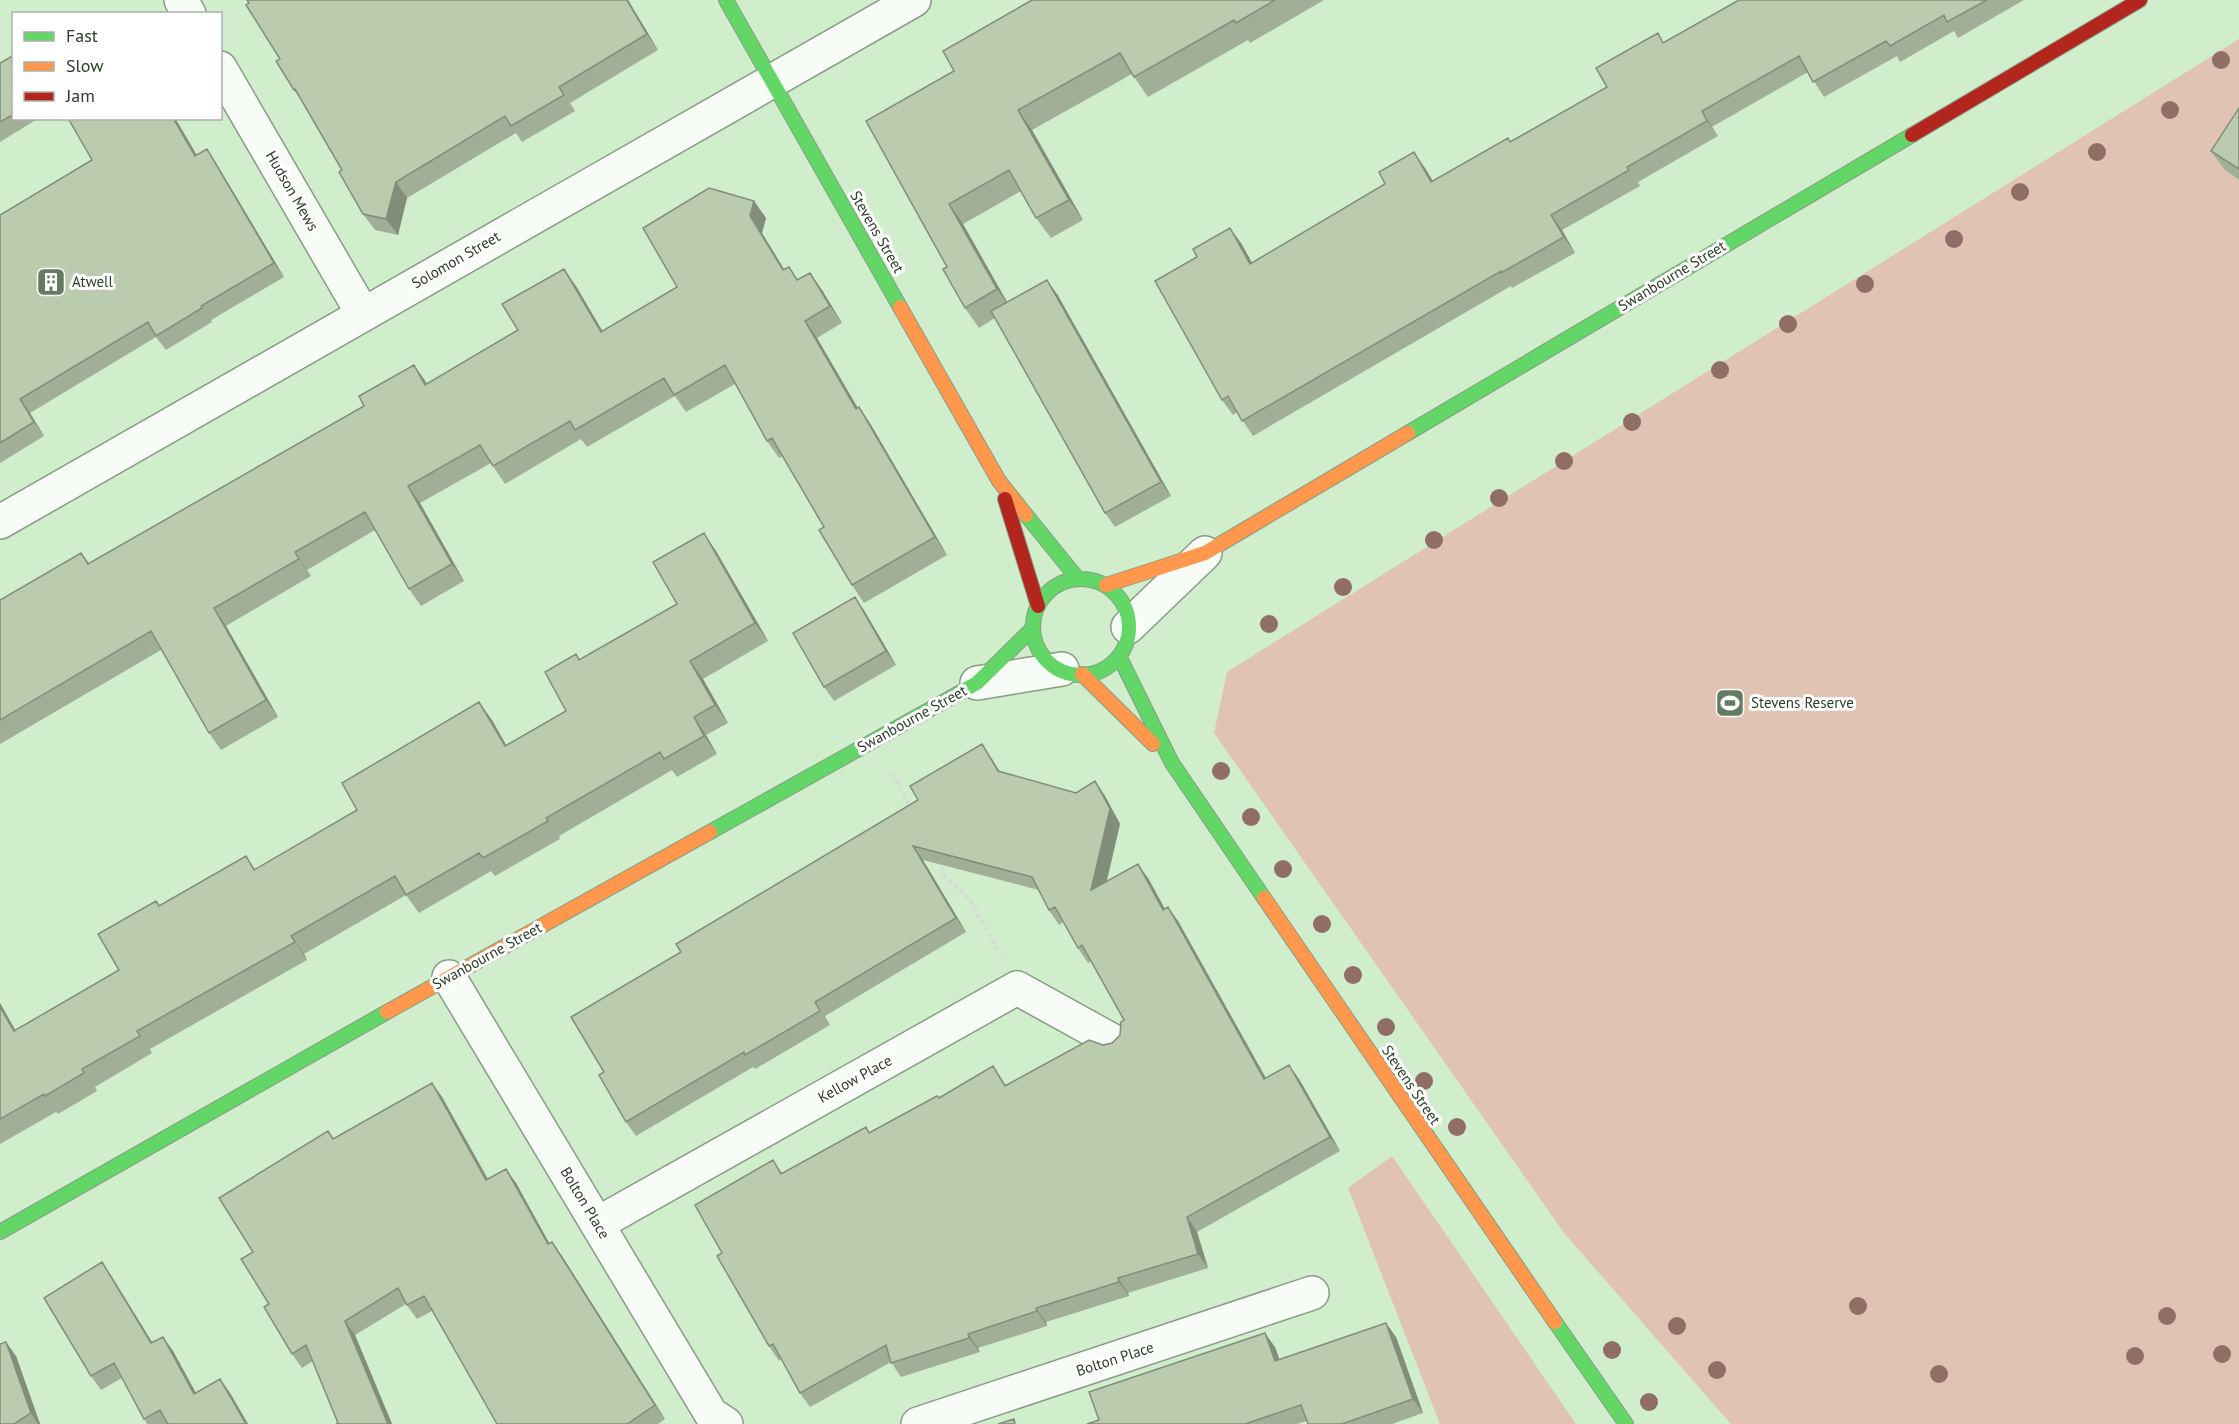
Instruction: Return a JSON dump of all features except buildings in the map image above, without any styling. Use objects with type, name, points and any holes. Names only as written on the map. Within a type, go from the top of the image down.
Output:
[{"type":"street","name":"Stevens Street","points":[[726,0],[999,481],[1078,579]]},
{"type":"street","name":"Solomon Street","points":[[0,522],[914,0]]},
{"type":"street","name":"Swanbourne Street","points":[[1106,585],[1205,553],[2140,0]]},
{"type":"street","name":"Hudson Mews","points":[[222,71],[363,314]]},
{"type":"street","name":"Stevens Street","points":[[999,481],[1038,606]]},
{"type":"street","name":"Swanbourne Street","points":[[1124,642],[1205,553]]},
{"type":"street","points":[[1032,629],[1035,611],[1053,587],[1070,579],[1089,578],[1106,585]]},
{"type":"street","name":"Stevens Street","points":[[1106,585],[1122,602],[1129,621],[1124,642],[1172,763],[1626,1424]]},
{"type":"street","name":"Stevens Street","points":[[1032,629],[1038,649],[1050,664],[1072,672],[1172,763]]},
{"type":"street","name":"Swanbourne Street","points":[[0,1232],[449,977],[977,683],[1032,629]]},
{"type":"street","points":[[1072,672],[1090,674],[1107,668],[1124,642]]},
{"type":"street","name":"Swanbourne Street","points":[[977,683],[1072,672]]},
{"type":"street","name":"Bolton Place","points":[[449,977],[711,1414],[726,1424]]},
{"type":"street","points":[[1017,988],[1113,1041]]},
{"type":"street","name":"Kellow Place","points":[[597,1224],[1017,988]]},
{"type":"street","name":"Bolton Place","points":[[918,1424],[1312,1293]]},
{"type":"path","points":[[891,773],[917,818]]},
{"type":"path","points":[[937,852],[945,877],[969,898],[1017,988]]},
{"type":"shaded area","name":"Stevens Reserve","points":[[2239,39],[2239,1424],[1731,1424],[1564,1233],[1214,733],[1227,672]]},
{"type":"shaded area","points":[[1392,1156],[1576,1424],[1440,1424],[1348,1188]]},
{"type":"traffic: fast","points":[[726,0],[900,307]]},
{"type":"traffic: fast","points":[[1408,433],[1912,135]]},
{"type":"traffic: fast","points":[[1026,515],[1078,579]]},
{"type":"traffic: fast","points":[[1081,579],[1099,583],[1115,593],[1125,609],[1129,627],[1125,645],[1115,661],[1099,671],[1081,675],[1063,671],[1047,661],[1037,645],[1033,627],[1037,609],[1047,593],[1063,583],[1081,579]]},
{"type":"traffic: fast","points":[[710,832],[977,683],[1032,629]]},
{"type":"traffic: fast","points":[[1119,656],[1172,763],[1264,898]]},
{"type":"traffic: fast","points":[[0,1232],[387,1012]]},
{"type":"traffic: fast","points":[[1555,1322],[1626,1424]]},
{"type":"traffic: slow","points":[[900,307],[999,481],[1026,515]]},
{"type":"traffic: slow","points":[[1106,585],[1205,553],[1408,433]]},
{"type":"traffic: slow","points":[[1082,674],[1153,744]]},
{"type":"traffic: slow","points":[[387,1012],[710,832]]},
{"type":"traffic: slow","points":[[1264,898],[1555,1322]]},
{"type":"traffic: jam","points":[[1912,135],[2140,0]]},
{"type":"traffic: jam","points":[[1005,499],[1038,606]]},
{"type":"place","name":"Atwell","points":[[51,282]]},
{"type":"place","name":"Stevens Reserve","points":[[1730,703]]}]
